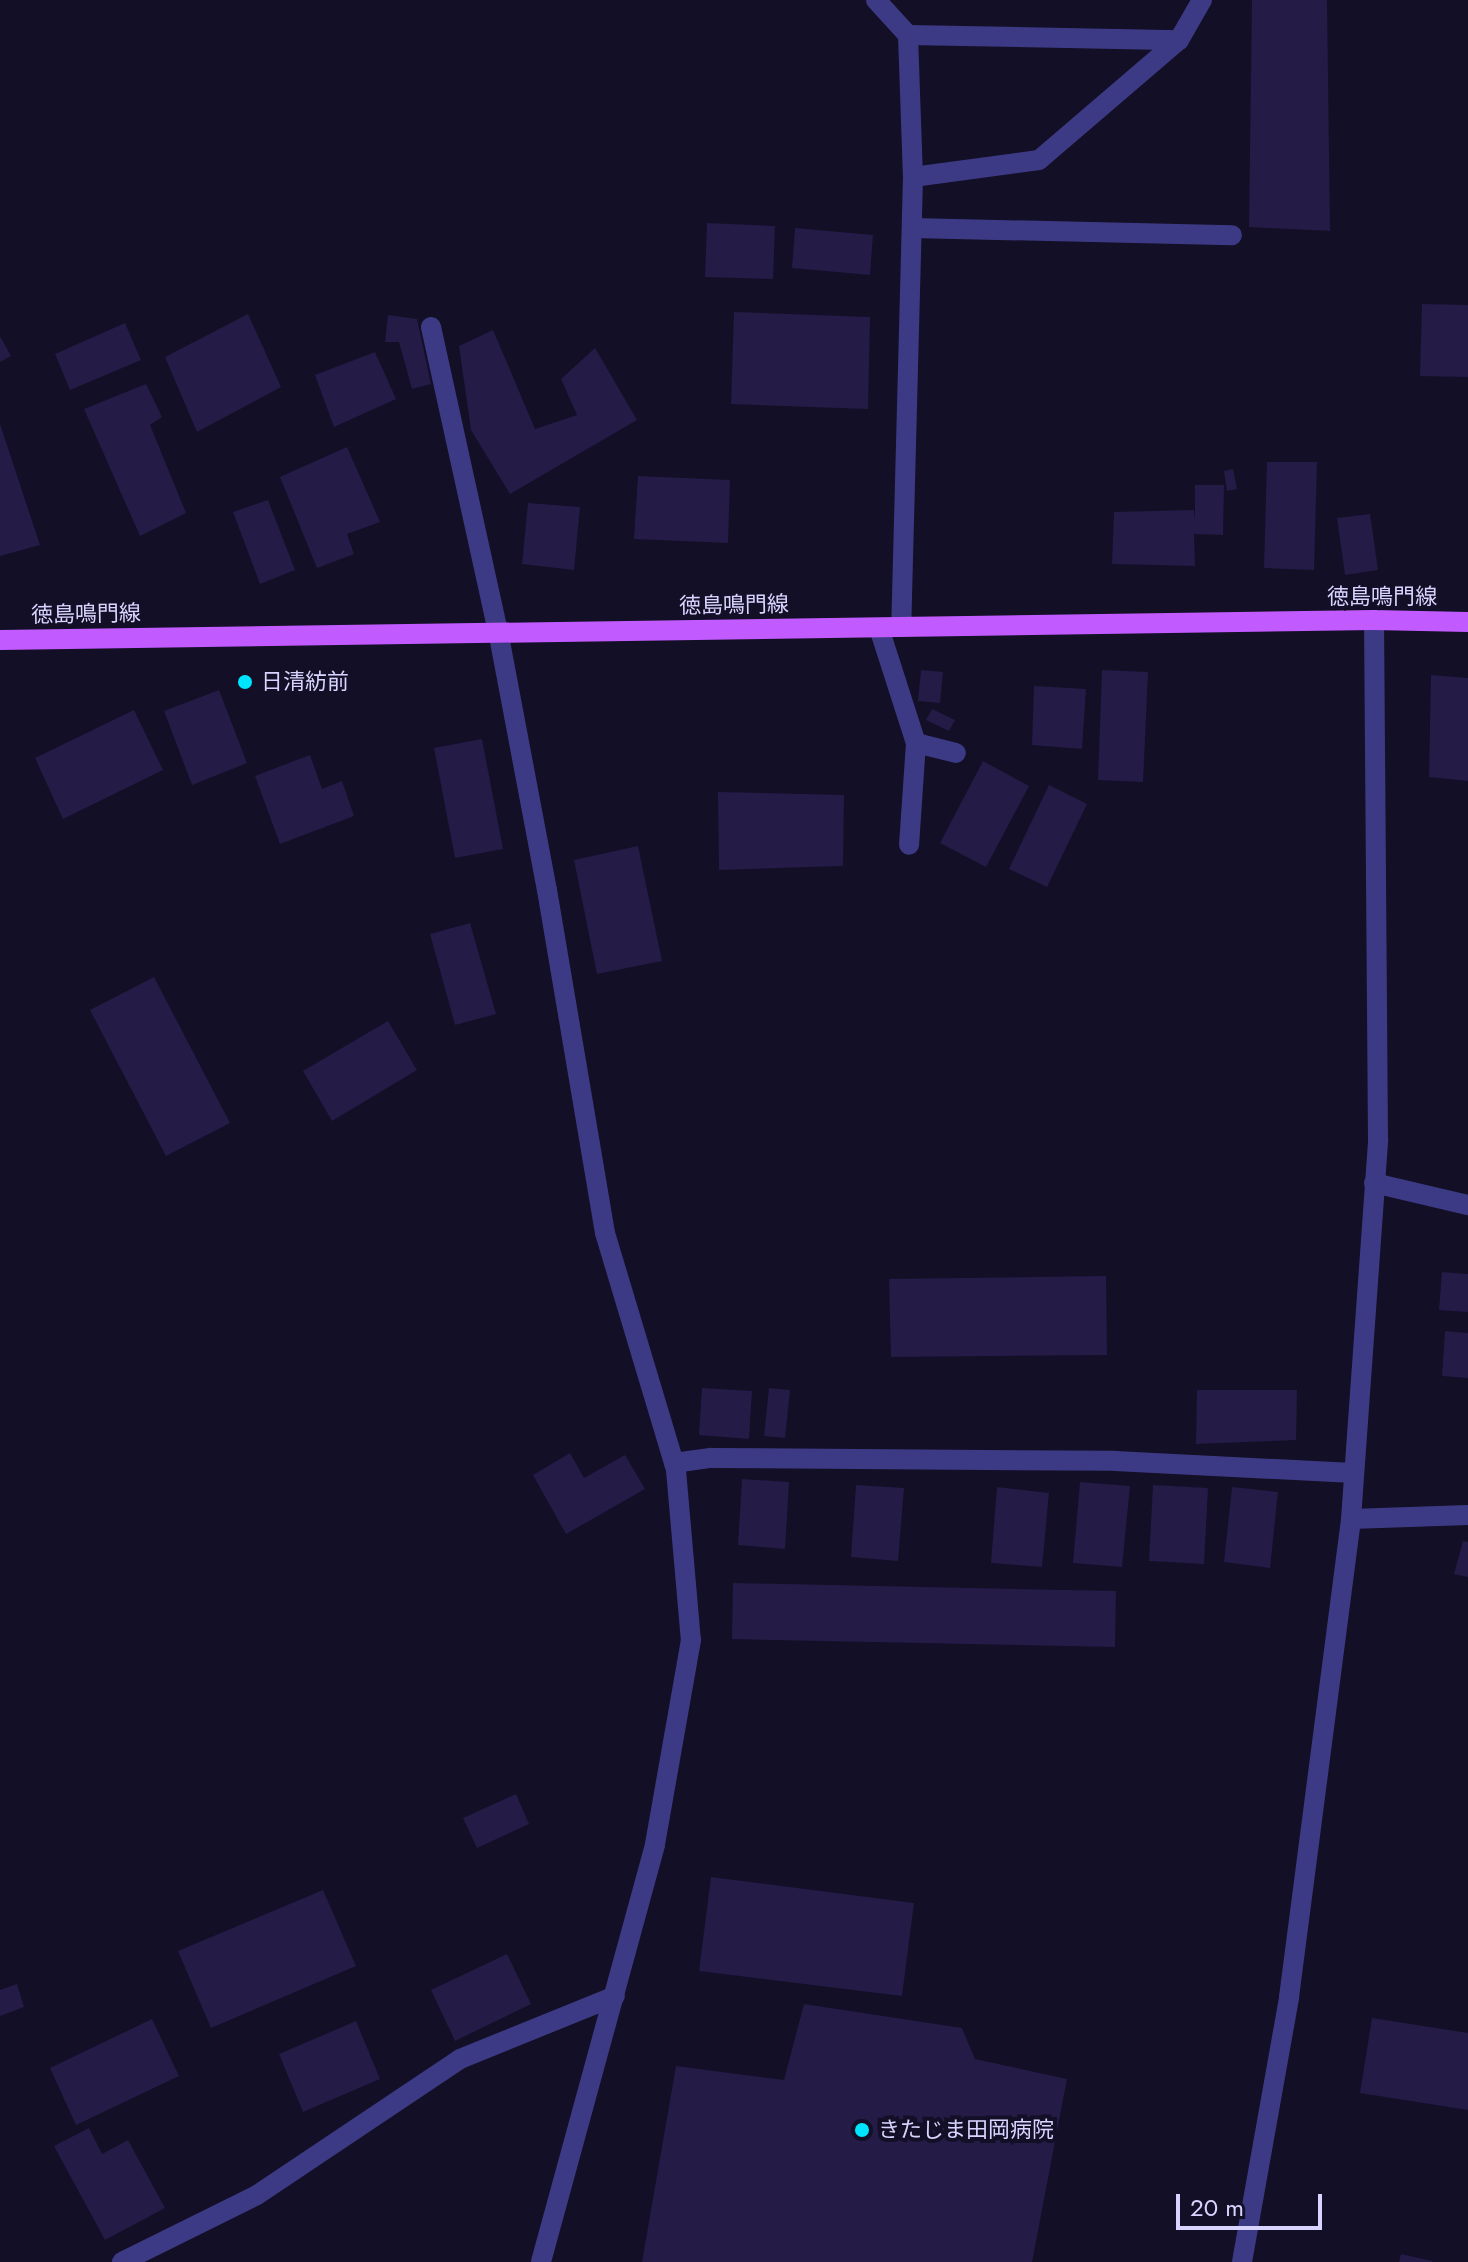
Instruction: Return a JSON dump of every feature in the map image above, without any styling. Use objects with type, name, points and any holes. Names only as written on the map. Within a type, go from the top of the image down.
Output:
[{"type":"main road","name":"徳島鳴門線","points":[[0,640],[1374,620],[1468,622]]},
{"type":"street","points":[[876,0],[908,35],[913,177],[901,627]]},
{"type":"street","points":[[913,177],[1039,160],[1179,40],[1202,0]]},
{"type":"street","points":[[908,35],[1179,40]]},
{"type":"street","points":[[912,228],[1232,235]]},
{"type":"street","points":[[431,327],[498,631],[547,890],[605,1233],[674,1463],[691,1640],[655,1845],[541,2262]]},
{"type":"street","points":[[1242,2262],[1289,1997],[1351,1519],[1378,1139],[1374,620]]},
{"type":"street","points":[[879,628],[916,743],[909,845]]},
{"type":"street","points":[[916,743],[956,753]]},
{"type":"street","points":[[1374,1183],[1468,1205]]},
{"type":"street","points":[[674,1463],[711,1458],[1115,1461],[1354,1473]]},
{"type":"street","points":[[1351,1519],[1468,1515]]},
{"type":"street","points":[[122,2262],[257,2195],[460,2059],[615,1996]]},
{"type":"building","points":[[1252,0],[1327,0],[1330,231],[1249,227]]},
{"type":"building","points":[[707,223],[775,226],[773,279],[705,277]]},
{"type":"building","points":[[795,228],[873,235],[870,275],[792,268]]},
{"type":"building","points":[[1422,304],[1468,305],[1468,377],[1420,376]]},
{"type":"building","points":[[734,312],[870,317],[868,409],[731,404]]},
{"type":"building","points":[[248,314],[281,387],[197,432],[165,357]]},
{"type":"building","points":[[388,315],[417,319],[431,384],[412,389],[399,342],[385,342]]},
{"type":"building","points":[[125,323],[141,360],[70,390],[55,354]]},
{"type":"building","points":[[493,330],[535,429],[577,415],[561,379],[595,348],[637,420],[510,494],[471,430],[459,346]]},
{"type":"building","points":[[0,336],[11,356],[0,362]]},
{"type":"building","points":[[375,352],[396,399],[334,427],[315,375]]},
{"type":"building","points":[[146,384],[162,417],[150,425],[186,513],[140,536],[84,409]]},
{"type":"building","points":[[0,424],[40,545],[0,556]]},
{"type":"building","points":[[347,447],[380,522],[347,534],[354,554],[317,568],[280,477]]},
{"type":"building","points":[[1267,462],[1317,462],[1314,570],[1264,568]]},
{"type":"building","points":[[1233,469],[1237,489],[1227,491],[1224,471]]},
{"type":"building","points":[[638,476],[730,480],[728,543],[634,539]]},
{"type":"building","points":[[1195,485],[1224,485],[1223,535],[1194,534],[1195,566],[1112,564],[1114,512],[1194,510],[1195,520]]},
{"type":"building","points":[[268,500],[295,570],[260,584],[233,512]]},
{"type":"building","points":[[528,503],[580,507],[574,570],[522,564]]},
{"type":"building","points":[[1370,514],[1378,570],[1345,575],[1337,518]]},
{"type":"building","points":[[921,670],[943,672],[940,703],[918,701]]},
{"type":"building","points":[[1102,670],[1148,672],[1143,782],[1098,780]]},
{"type":"building","points":[[1431,675],[1468,678],[1468,781],[1429,777]]},
{"type":"building","points":[[1034,686],[1086,689],[1082,749],[1032,745]]},
{"type":"building","points":[[219,690],[247,763],[192,785],[164,711]]},
{"type":"building","points":[[932,709],[955,720],[949,731],[926,720]]},
{"type":"building","points":[[134,710],[163,770],[63,819],[35,758]]},
{"type":"building","points":[[482,739],[503,849],[455,858],[434,748]]},
{"type":"building","points":[[310,755],[322,789],[342,781],[354,816],[280,844],[255,776]]},
{"type":"building","points":[[983,761],[1029,786],[986,867],[940,843]]},
{"type":"building","points":[[1049,785],[1087,804],[1047,887],[1009,869]]},
{"type":"building","points":[[718,792],[844,795],[843,866],[719,870]]},
{"type":"building","points":[[638,846],[662,961],[597,974],[574,860]]},
{"type":"building","points":[[470,923],[496,1014],[455,1025],[430,934]]},
{"type":"building","points":[[154,977],[230,1123],[166,1156],[90,1010]]},
{"type":"building","points":[[388,1021],[417,1070],[332,1121],[303,1071]]},
{"type":"building","points":[[1442,1272],[1468,1274],[1468,1312],[1439,1310]]},
{"type":"building","points":[[1106,1276],[1107,1355],[891,1357],[889,1279]]},
{"type":"building","points":[[1445,1331],[1468,1333],[1468,1378],[1442,1376]]},
{"type":"building","points":[[702,1388],[752,1391],[749,1439],[699,1435]]},
{"type":"building","points":[[769,1388],[790,1390],[785,1438],[764,1436]]},
{"type":"building","points":[[1197,1390],[1297,1390],[1296,1440],[1196,1444]]},
{"type":"building","points":[[570,1453],[584,1478],[625,1455],[645,1489],[566,1534],[533,1475]]},
{"type":"building","points":[[742,1479],[789,1482],[785,1549],[738,1545]]},
{"type":"building","points":[[1080,1482],[1130,1486],[1122,1567],[1073,1563]]},
{"type":"building","points":[[856,1485],[904,1488],[898,1561],[851,1557]]},
{"type":"building","points":[[1153,1485],[1208,1488],[1204,1564],[1149,1561]]},
{"type":"building","points":[[997,1487],[1049,1493],[1042,1567],[991,1563]]},
{"type":"building","points":[[1232,1487],[1278,1492],[1270,1568],[1224,1562]]},
{"type":"building","points":[[1463,1541],[1468,1542],[1468,1577],[1454,1574]]},
{"type":"building","points":[[733,1583],[1116,1591],[1115,1647],[732,1639]]},
{"type":"building","points":[[516,1794],[529,1824],[477,1848],[463,1818]]},
{"type":"building","points":[[711,1877],[914,1903],[902,1996],[699,1971]]},
{"type":"building","points":[[323,1890],[356,1966],[211,2028],[178,1951]]},
{"type":"building","points":[[507,1954],[531,2004],[455,2041],[431,1990]]},
{"type":"building","points":[[17,1984],[24,2007],[0,2016],[0,1990]]},
{"type":"building","name":"きたじま田岡病院","points":[[804,2004],[962,2028],[975,2059],[1067,2079],[1032,2262],[642,2262],[676,2066],[784,2080]]},
{"type":"building","points":[[1372,2018],[1468,2033],[1468,2110],[1360,2093]]},
{"type":"building","points":[[152,2019],[179,2076],[76,2125],[50,2068]]},
{"type":"building","points":[[356,2021],[380,2079],[303,2112],[279,2054]]},
{"type":"building","points":[[89,2128],[102,2154],[128,2140],[165,2208],[105,2240],[54,2146]]},
{"type":"building","points":[[1401,2254],[1432,2261],[1432,2262],[1399,2262]]},
{"type":"place","name":"日清紡前","points":[[245,682]]},
{"type":"place","name":"きたじま田岡病院","points":[[862,2130]]}]
